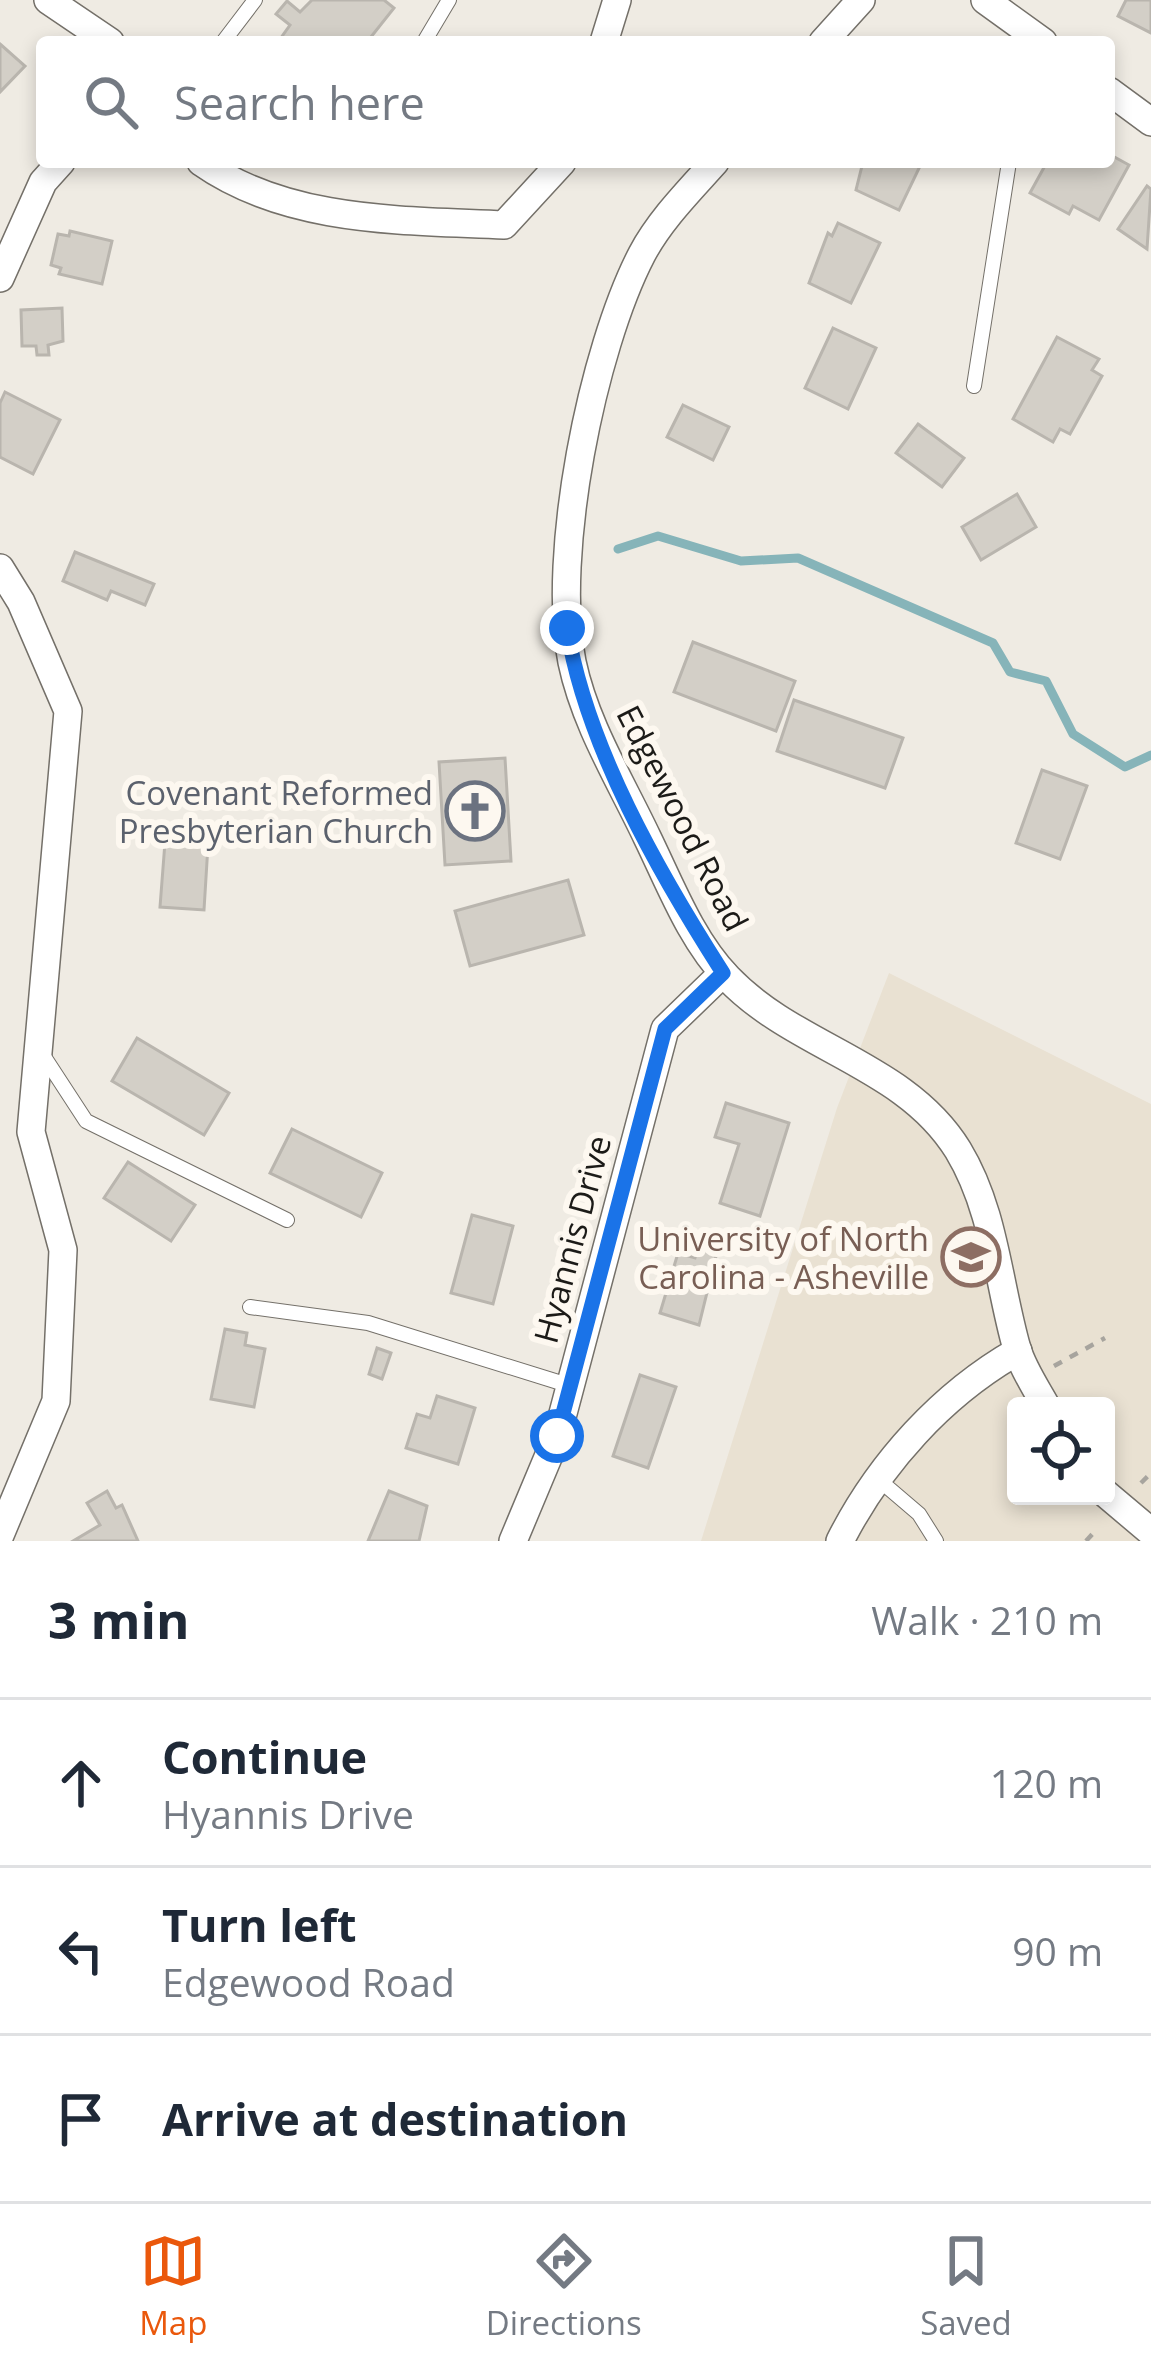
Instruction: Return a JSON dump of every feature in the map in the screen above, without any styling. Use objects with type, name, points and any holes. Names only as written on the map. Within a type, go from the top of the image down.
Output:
[{"type":"street","points":[[49,0],[101,36]]},
{"type":"street","points":[[606,36],[617,0]]},
{"type":"street","points":[[828,36],[861,0]]},
{"type":"street","points":[[985,0],[1035,36]]},
{"type":"street","points":[[1115,95],[1151,122]]},
{"type":"street","points":[[0,278],[44,182],[56,168]]},
{"type":"street","points":[[210,168],[227,180],[317,210],[503,225],[556,168]]},
{"type":"street","name":"Edgewood Road","points":[[710,168],[643,252],[608,338],[570,522],[567,628],[587,710],[679,904],[723,973],[772,1015],[898,1085],[932,1115],[958,1151],[978,1192],[1009,1294],[1018,1351],[1041,1397]]},
{"type":"street","points":[[0,568],[21,602],[68,711],[31,1132],[63,1250],[56,1401],[0,1535]]},
{"type":"street","name":"Hyannis Drive","points":[[513,1541],[557,1436],[665,1029],[723,973]]},
{"type":"street","points":[[840,1541],[878,1479],[922,1425],[972,1379],[1018,1351]]},
{"type":"street","points":[[1115,1502],[1151,1532]]},
{"type":"lane","points":[[228,36],[255,0]]},
{"type":"lane","points":[[427,36],[448,0]]},
{"type":"lane","points":[[974,386],[1008,168]]},
{"type":"lane","points":[[38,1048],[86,1121],[286,1220]]},
{"type":"lane","points":[[250,1307],[368,1323],[571,1386]]},
{"type":"lane","points":[[878,1479],[919,1514],[936,1541]]},
{"type":"path","points":[[1054,1366],[1105,1338]]},
{"type":"path","points":[[1141,1483],[1151,1474]]},
{"type":"path","points":[[1086,1541],[1098,1528]]},
{"type":"shaded area","name":"University of North Carolina - Asheville","points":[[889,973],[1151,1104],[1151,1541],[701,1541],[837,1108]]},
{"type":"building","points":[[312,0],[384,0],[394,8],[372,36],[282,36],[290,25],[276,14],[287,1],[300,12]]},
{"type":"building","points":[[1126,0],[1151,0],[1151,33],[1118,16]]},
{"type":"building","points":[[0,44],[25,66],[0,92]]},
{"type":"building","points":[[1115,157],[1129,165],[1099,220],[1073,206],[1069,214],[1030,193],[1044,168],[1115,168]]},
{"type":"building","points":[[862,168],[919,168],[899,210],[856,190]]},
{"type":"building","points":[[1147,186],[1151,189],[1147,249],[1118,229]]},
{"type":"building","points":[[838,223],[880,243],[851,303],[809,283],[828,233],[832,236]]},
{"type":"building","points":[[70,231],[112,241],[102,284],[59,274],[61,268],[51,265],[58,234],[69,236]]},
{"type":"building","points":[[62,308],[63,341],[48,345],[49,355],[37,355],[36,346],[22,346],[21,310]]},
{"type":"building","points":[[833,328],[876,348],[848,409],[805,388]]},
{"type":"building","points":[[1057,337],[1099,359],[1092,370],[1102,376],[1070,434],[1060,429],[1053,442],[1013,419]]},
{"type":"building","points":[[5,392],[60,420],[33,474],[0,457],[0,403]]},
{"type":"building","points":[[683,405],[729,427],[713,460],[667,437]]},
{"type":"building","points":[[918,424],[964,458],[942,487],[896,453]]},
{"type":"building","points":[[1017,494],[1036,527],[981,560],[962,527]]},
{"type":"building","points":[[75,552],[154,584],[145,605],[111,591],[107,600],[63,581]]},
{"type":"building","points":[[693,642],[795,681],[776,731],[674,692]]},
{"type":"building","points":[[794,700],[903,738],[885,788],[777,751]]},
{"type":"building","name":"Covenant Reformed Presbyterian Church","points":[[505,758],[511,861],[445,865],[439,762]]},
{"type":"building","points":[[1042,770],[1087,786],[1060,859],[1016,843]]},
{"type":"building","points":[[165,842],[208,845],[204,910],[160,907]]},
{"type":"building","points":[[568,880],[584,935],[470,966],[455,911]]},
{"type":"building","points":[[137,1038],[229,1093],[204,1135],[112,1081]]},
{"type":"building","points":[[726,1103],[789,1123],[760,1216],[720,1203],[739,1144],[715,1137]]},
{"type":"building","points":[[292,1129],[382,1173],[361,1217],[270,1173]]},
{"type":"building","points":[[128,1162],[195,1205],[171,1241],[104,1198]]},
{"type":"building","points":[[472,1215],[513,1226],[493,1304],[451,1293]]},
{"type":"building","points":[[699,1243],[718,1248],[699,1325],[660,1313],[678,1253],[695,1258]]},
{"type":"building","points":[[225,1329],[247,1333],[245,1345],[265,1349],[254,1407],[211,1399]]},
{"type":"building","points":[[377,1348],[391,1353],[382,1379],[369,1374]]},
{"type":"building","points":[[640,1375],[676,1387],[648,1468],[613,1456]]},
{"type":"building","points":[[437,1396],[475,1408],[458,1464],[406,1448],[417,1414],[430,1418]]},
{"type":"building","points":[[107,1491],[116,1508],[122,1505],[138,1541],[73,1541],[100,1525],[87,1503]]},
{"type":"building","points":[[389,1491],[427,1506],[419,1541],[368,1541]]},
{"type":"waterway","points":[[618,549],[658,536],[741,561],[798,558],[993,643],[1010,672],[1046,681],[1073,734],[1125,767],[1151,755]]},
{"type":"place","name":"Covenant Reformed Presbyterian Church","points":[[475,811]]},
{"type":"place","name":"University of North Carolina - Asheville","points":[[971,1257]]},
{"type":"route","points":[[557,1436],[665,1029],[723,973],[679,904],[613,771],[587,710],[567,628]]}]
